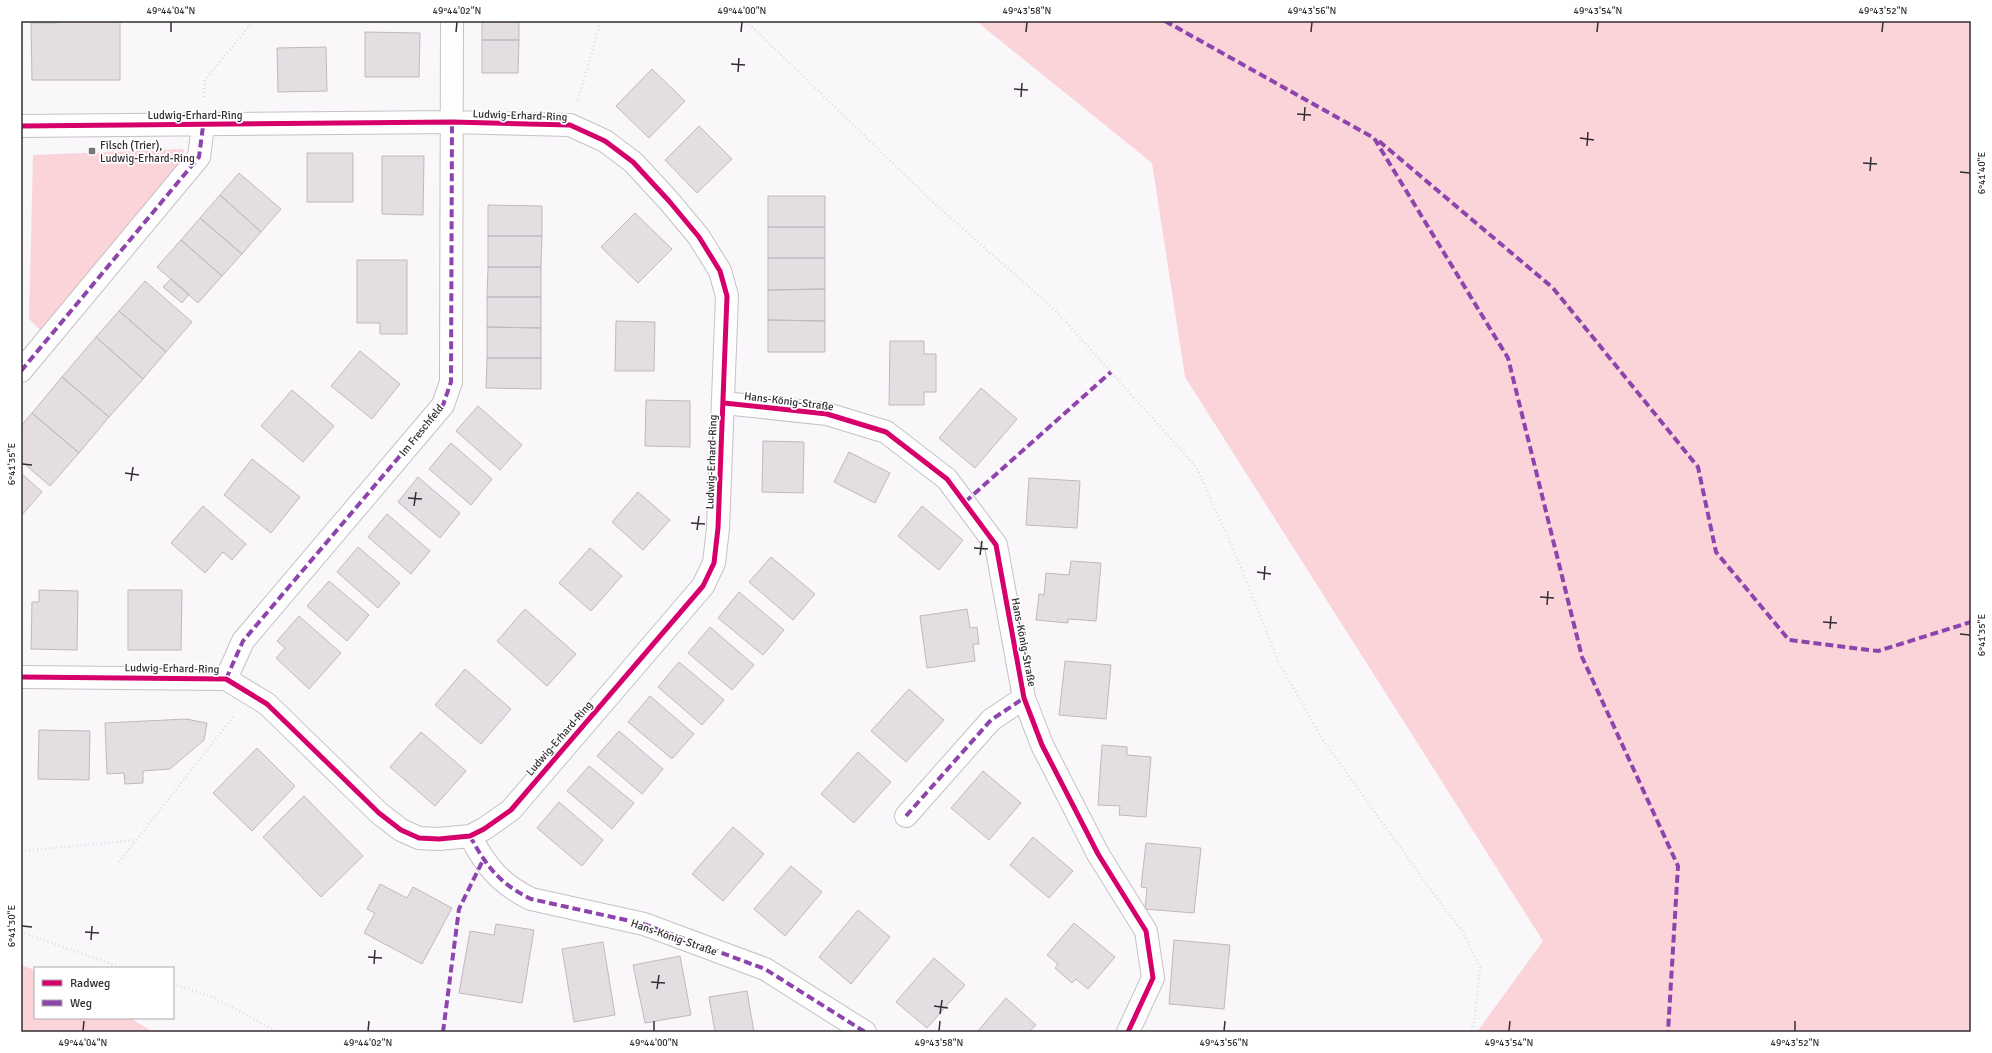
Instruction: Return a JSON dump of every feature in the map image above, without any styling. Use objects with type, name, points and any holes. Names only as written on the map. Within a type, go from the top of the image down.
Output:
[{"type":"street","name":"Im Freschfeld","points":[[226,679],[243,641],[443,405],[451,382],[452,21]]},
{"type":"street","name":"Ludwig-Erhard-Ring","points":[[21,126],[203,126],[452,122],[570,125],[605,140],[633,162],[699,237],[720,271],[727,296],[718,528],[714,563],[702,586],[511,810],[470,836],[439,839],[419,838],[401,830],[379,812],[267,704],[226,679],[21,677]]},
{"type":"street","name":"Ludwig-Erhard-Ring","points":[[21,370],[199,157],[203,126]]},
{"type":"street","name":"Hans-König-Straße","points":[[724,403],[827,414],[886,432],[947,479],[996,545],[1024,698],[1042,745],[1098,854],[1146,931],[1153,978],[1128,1032]]},
{"type":"street","name":"Hans-König-Straße","points":[[906,816],[991,720],[1024,698]]},
{"type":"street","name":"Hans-König-Straße","points":[[470,836],[483,860],[498,878],[514,891],[531,899],[644,924],[766,969],[865,1032]]},
{"type":"path","points":[[203,126],[205,80],[253,21]]},
{"type":"path","points":[[570,125],[601,21]]},
{"type":"path","points":[[746,21],[936,205],[1056,311],[1197,468],[1243,572],[1278,660],[1322,740],[1463,932],[1480,967],[1476,1017],[1471,1032]]},
{"type":"path","points":[[119,862],[252,694]]},
{"type":"path","points":[[21,851],[137,840]]},
{"type":"path","points":[[21,932],[120,967]]},
{"type":"path","points":[[174,984],[213,997],[278,1032]]},
{"type":"shaded area","points":[[976,21],[1971,21],[1971,1032],[1477,1032],[1543,941],[1185,377],[1152,163]]},
{"type":"shaded area","points":[[183,149],[186,158],[41,331],[29,319],[33,155]]},
{"type":"shaded area","points":[[21,965],[34,970],[34,1019],[132,1019],[153,1032],[21,1032]]},
{"type":"building","points":[[56,21],[120,21],[120,80],[32,80],[31,23],[57,23]]},
{"type":"building","points":[[482,21],[519,21],[519,40],[482,40]]},
{"type":"building","points":[[365,32],[420,33],[419,77],[365,77]]},
{"type":"building","points":[[482,40],[519,40],[518,73],[482,73]]},
{"type":"building","points":[[326,47],[327,91],[278,92],[277,48]]},
{"type":"building","points":[[652,69],[685,101],[649,138],[616,106]]},
{"type":"building","points":[[699,126],[732,159],[697,193],[665,160]]},
{"type":"building","points":[[307,153],[353,153],[353,202],[307,202]]},
{"type":"building","points":[[382,156],[424,156],[423,215],[382,214]]},
{"type":"building","points":[[239,173],[281,209],[261,232],[220,195]]},
{"type":"building","points":[[220,195],[261,232],[242,254],[200,218]]},
{"type":"building","points":[[768,196],[825,196],[825,227],[768,227]]},
{"type":"building","points":[[488,205],[542,206],[542,236],[488,236]]},
{"type":"building","points":[[635,213],[672,249],[638,283],[601,247]]},
{"type":"building","points":[[200,218],[242,254],[222,276],[181,240]]},
{"type":"building","points":[[768,227],[825,227],[825,258],[768,258]]},
{"type":"building","points":[[488,236],[542,236],[541,267],[488,267]]},
{"type":"building","points":[[181,240],[222,276],[198,303],[157,267]]},
{"type":"building","points":[[768,258],[825,258],[825,289],[768,290]]},
{"type":"building","points":[[357,260],[407,260],[407,334],[380,334],[380,323],[357,323]]},
{"type":"building","points":[[488,267],[541,267],[541,297],[487,297]]},
{"type":"building","points":[[171,279],[189,294],[182,303],[163,287]]},
{"type":"building","points":[[145,281],[192,322],[166,352],[119,311]]},
{"type":"building","points":[[825,289],[825,321],[768,320],[768,290]]},
{"type":"building","points":[[487,297],[541,297],[541,328],[487,327]]},
{"type":"building","points":[[119,311],[166,352],[143,379],[96,337]]},
{"type":"building","points":[[768,320],[825,321],[825,352],[768,352]]},
{"type":"building","points":[[616,321],[655,322],[654,371],[615,371]]},
{"type":"building","points":[[487,327],[541,328],[541,358],[487,358]]},
{"type":"building","points":[[96,337],[143,379],[109,417],[62,377]]},
{"type":"building","points":[[890,341],[924,341],[924,354],[936,354],[936,392],[924,392],[924,405],[889,405]]},
{"type":"building","points":[[360,351],[400,384],[372,419],[331,386]]},
{"type":"building","points":[[487,358],[541,358],[541,389],[486,388]]},
{"type":"building","points":[[62,377],[109,417],[79,453],[32,413]]},
{"type":"building","points":[[981,388],[1017,419],[975,468],[939,438]]},
{"type":"building","points":[[292,390],[334,426],[303,462],[261,426]]},
{"type":"building","points":[[646,400],[690,401],[690,447],[645,446]]},
{"type":"building","points":[[478,406],[522,445],[500,470],[456,431]]},
{"type":"building","points":[[32,413],[79,453],[50,486],[21,461],[21,426]]},
{"type":"building","points":[[763,441],[804,442],[803,493],[762,492]]},
{"type":"building","points":[[451,443],[492,479],[471,505],[429,469]]},
{"type":"building","points":[[849,452],[890,473],[875,503],[834,482]]},
{"type":"building","points":[[252,459],[300,497],[271,533],[224,495]]},
{"type":"building","points":[[21,473],[42,492],[21,516]]},
{"type":"building","points":[[418,477],[460,513],[440,538],[398,502]]},
{"type":"building","points":[[1029,478],[1080,481],[1077,528],[1026,525]]},
{"type":"building","points":[[638,492],[670,520],[643,550],[612,522]]},
{"type":"building","points":[[203,506],[246,544],[232,560],[223,552],[205,573],[171,543]]},
{"type":"building","points":[[922,506],[963,540],[939,570],[898,536]]},
{"type":"building","points":[[387,514],[430,551],[411,574],[368,537]]},
{"type":"building","points":[[358,547],[400,583],[378,608],[337,572]]},
{"type":"building","points":[[590,548],[622,576],[591,611],[559,583]]},
{"type":"building","points":[[771,557],[815,594],[793,620],[749,582]]},
{"type":"building","points":[[1071,561],[1101,563],[1096,621],[1068,619],[1068,623],[1036,620],[1039,594],[1044,595],[1046,573],[1069,575]]},
{"type":"building","points":[[329,581],[369,615],[347,641],[307,606]]},
{"type":"building","points":[[39,590],[78,591],[77,650],[31,649],[32,602],[39,602]]},
{"type":"building","points":[[128,590],[182,590],[181,650],[128,650]]},
{"type":"building","points":[[739,592],[784,630],[763,655],[718,618]]},
{"type":"building","points":[[525,609],[576,654],[547,686],[497,641]]},
{"type":"building","points":[[967,609],[970,628],[977,627],[979,644],[973,644],[975,661],[927,668],[920,616]]},
{"type":"building","points":[[299,616],[341,653],[309,689],[276,658],[285,648],[277,641]]},
{"type":"building","points":[[710,627],[754,665],[732,690],[688,653]]},
{"type":"building","points":[[1065,661],[1111,665],[1106,719],[1059,715]]},
{"type":"building","points":[[679,662],[724,700],[702,725],[658,687]]},
{"type":"building","points":[[465,669],[511,709],[481,744],[435,705]]},
{"type":"building","points":[[909,689],[944,720],[906,762],[871,731]]},
{"type":"building","points":[[650,696],[694,734],[672,759],[628,722]]},
{"type":"building","points":[[186,719],[207,723],[204,740],[170,769],[143,771],[143,783],[125,784],[124,773],[107,774],[105,723]]},
{"type":"building","points":[[39,730],[90,731],[89,780],[38,779]]},
{"type":"building","points":[[619,731],[663,769],[642,794],[597,756]]},
{"type":"building","points":[[421,732],[466,771],[435,806],[390,767]]},
{"type":"building","points":[[1102,745],[1127,747],[1127,755],[1151,757],[1146,817],[1119,815],[1120,806],[1098,805]]},
{"type":"building","points":[[257,748],[295,786],[252,831],[213,793]]},
{"type":"building","points":[[858,752],[891,782],[854,823],[821,794]]},
{"type":"building","points":[[589,766],[634,803],[612,829],[567,791]]},
{"type":"building","points":[[983,771],[1021,803],[989,840],[951,808]]},
{"type":"building","points":[[304,796],[363,856],[321,897],[263,837]]},
{"type":"building","points":[[559,802],[603,840],[582,866],[537,828]]},
{"type":"building","points":[[733,827],[764,854],[723,901],[692,874]]},
{"type":"building","points":[[1033,837],[1073,871],[1049,898],[1010,865]]},
{"type":"building","points":[[1146,843],[1201,848],[1194,913],[1145,909],[1147,888],[1141,887]]},
{"type":"building","points":[[791,866],[822,892],[785,936],[754,909]]},
{"type":"building","points":[[380,884],[407,898],[413,887],[452,908],[422,964],[364,933],[375,913],[367,909]]},
{"type":"building","points":[[858,910],[890,937],[851,984],[819,957]]},
{"type":"building","points":[[1074,923],[1115,957],[1088,989],[1076,979],[1072,983],[1055,968],[1058,964],[1047,955]]},
{"type":"building","points":[[496,924],[534,930],[522,1003],[459,993],[470,931],[494,935]]},
{"type":"building","points":[[1174,940],[1230,945],[1224,1009],[1169,1004]]},
{"type":"building","points":[[603,942],[615,1015],[574,1022],[562,949]]},
{"type":"building","points":[[680,956],[691,1015],[645,1023],[633,965]]},
{"type":"building","points":[[934,958],[965,985],[927,1028],[896,1002]]},
{"type":"building","points":[[747,991],[754,1032],[715,1032],[709,997]]},
{"type":"building","points":[[1006,998],[1036,1025],[1029,1032],[977,1032]]},
{"type":"marked path","points":[[1165,21],[1374,138],[1508,358],[1582,657],[1678,866],[1668,1032]]},
{"type":"marked path","points":[[226,679],[243,641],[443,405],[451,382],[452,122]]},
{"type":"marked path","points":[[21,371],[199,157],[203,126]]},
{"type":"marked path","points":[[1379,141],[1553,288],[1698,467],[1716,552],[1789,640],[1878,651],[1971,622]]},
{"type":"marked path","points":[[965,502],[1111,372]]},
{"type":"marked path","points":[[906,816],[991,720],[1024,698]]},
{"type":"marked path","points":[[470,836],[488,865],[495,873],[511,887],[531,899],[644,924],[765,969],[865,1032]]},
{"type":"marked path","points":[[443,1032],[459,909],[483,860]]},
{"type":"cycle path","points":[[21,126],[452,122],[570,125],[605,141],[633,162],[669,201],[699,237],[720,271],[727,296],[718,528],[714,563],[703,586],[511,810],[484,829],[470,836],[439,839],[419,838],[401,830],[379,813],[267,704],[226,679],[21,677]]},
{"type":"cycle path","points":[[724,403],[827,414],[886,432],[947,479],[996,545],[1024,698],[1042,745],[1098,854],[1146,931],[1153,978],[1128,1032]]},
{"type":"place","name":"Filsch (Trier), Ludwig-Erhard-Ring","points":[[92,151]]}]
